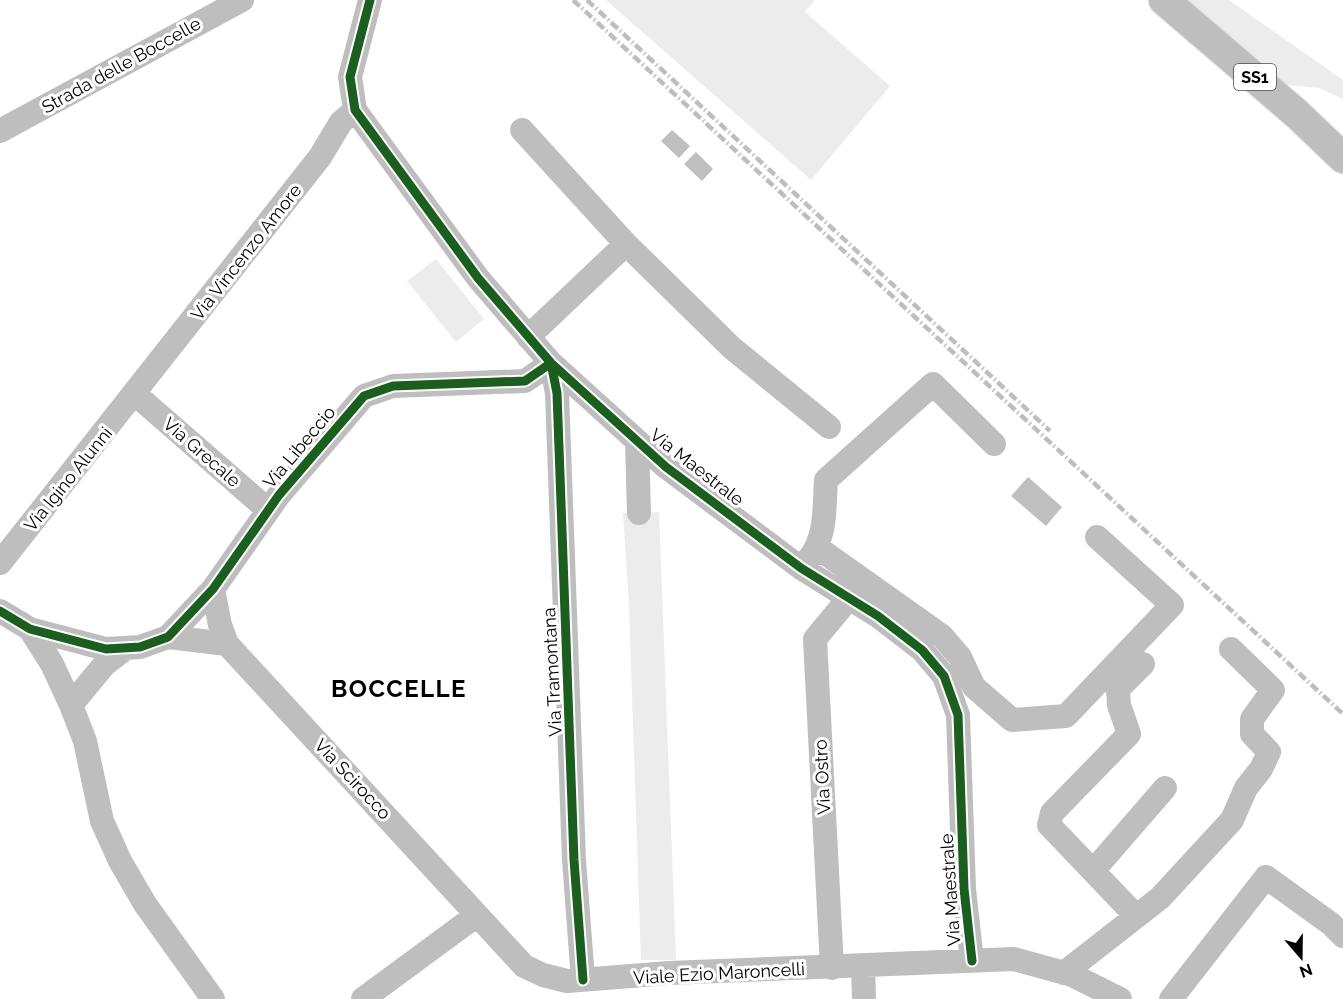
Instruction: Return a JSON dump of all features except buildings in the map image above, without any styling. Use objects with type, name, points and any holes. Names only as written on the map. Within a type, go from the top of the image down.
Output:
[{"type":"main road","name":"SS1","points":[[1164,0],[1297,114],[1343,158]]},
{"type":"street","name":"Strada delle Boccelle","points":[[0,131],[242,0]]},
{"type":"street","name":"Via Maestrale","points":[[370,0],[350,77],[355,110],[478,278],[550,363],[666,466],[801,568],[849,598],[922,650],[944,676],[958,715],[964,889],[972,961]]},
{"type":"street","name":"Via Vincenzo Amore","points":[[135,394],[320,157],[341,122],[355,110]]},
{"type":"street","points":[[522,130],[626,244],[732,348],[829,427]]},
{"type":"street","points":[[528,337],[626,244]]},
{"type":"street","name":"Via Libeccio","points":[[126,648],[140,647],[168,637],[213,589],[268,510],[364,396],[393,386],[525,381],[550,363]]},
{"type":"street","name":"Via Tramontana","points":[[550,363],[556,393],[574,860],[583,980]]},
{"type":"street","points":[[801,568],[818,548],[823,528],[826,480],[933,384],[994,444]]},
{"type":"street","name":"Via Grecale","points":[[135,394],[268,510]]},
{"type":"street","name":"Via Igino Alunni","points":[[0,563],[135,394]]},
{"type":"street","points":[[637,441],[639,513]]},
{"type":"street","points":[[818,548],[942,636],[960,657],[974,687],[1012,720],[1066,716],[1172,605],[1097,537]]},
{"type":"street","name":"Via Scirocco","points":[[213,589],[220,625],[227,644],[477,915]]},
{"type":"street","name":"Via Ostro","points":[[832,968],[815,639],[849,598]]},
{"type":"street","points":[[0,611],[30,629],[106,649],[126,648]]},
{"type":"street","points":[[30,629],[52,664],[85,741],[102,821],[120,861],[146,904],[213,999]]},
{"type":"street","points":[[168,637],[227,644]]},
{"type":"street","points":[[71,705],[104,665],[126,648]]},
{"type":"street","points":[[1064,973],[1160,898],[1233,820],[1245,788],[1261,769],[1269,752],[1252,734],[1251,728],[1255,712],[1273,690],[1231,649]]},
{"type":"street","points":[[1136,916],[1049,825],[1052,813],[1129,734],[1119,705],[1118,689],[1143,664]]},
{"type":"street","points":[[1093,871],[1165,788]]},
{"type":"street","points":[[1171,999],[1266,877],[1331,924],[1343,936]]},
{"type":"street","points":[[363,999],[477,915]]},
{"type":"street","name":"Viale Ezio Maroncelli","points":[[477,915],[524,966],[543,975],[567,981],[669,973],[1014,959],[1064,973],[1120,999]]},
{"type":"street","points":[[863,966],[864,999]]},
{"type":"shaded area","points":[[606,0],[815,0],[805,12],[890,86],[811,180]]},
{"type":"shaded area","points":[[1181,0],[1229,0],[1343,80],[1343,99],[1319,88],[1283,85]]},
{"type":"shaded area","points":[[672,130],[690,146],[679,158],[661,141]]},
{"type":"shaded area","points":[[696,152],[713,169],[702,181],[684,164]]},
{"type":"shaded area","points":[[436,259],[484,319],[456,342],[407,281]]},
{"type":"shaded area","points":[[1028,477],[1062,507],[1046,526],[1011,496]]},
{"type":"shaded area","points":[[659,512],[676,960],[641,960],[629,606],[623,513]]},
{"type":"railway","points":[[573,0],[1343,714]]},
{"type":"railway","points":[[587,0],[1050,431]]},
{"type":"cycle path","points":[[370,0],[350,77],[355,110],[478,278],[551,363],[666,467],[801,568],[878,616],[922,650],[944,676],[958,715],[964,889],[972,961]]},
{"type":"cycle path","points":[[0,611],[30,629],[106,649],[140,647],[168,637],[213,589],[279,495],[364,396],[393,386],[525,381],[551,363],[557,393],[574,860],[583,980]]},
{"type":"district","name":"BOCCELLE","points":[[399,688]]}]
